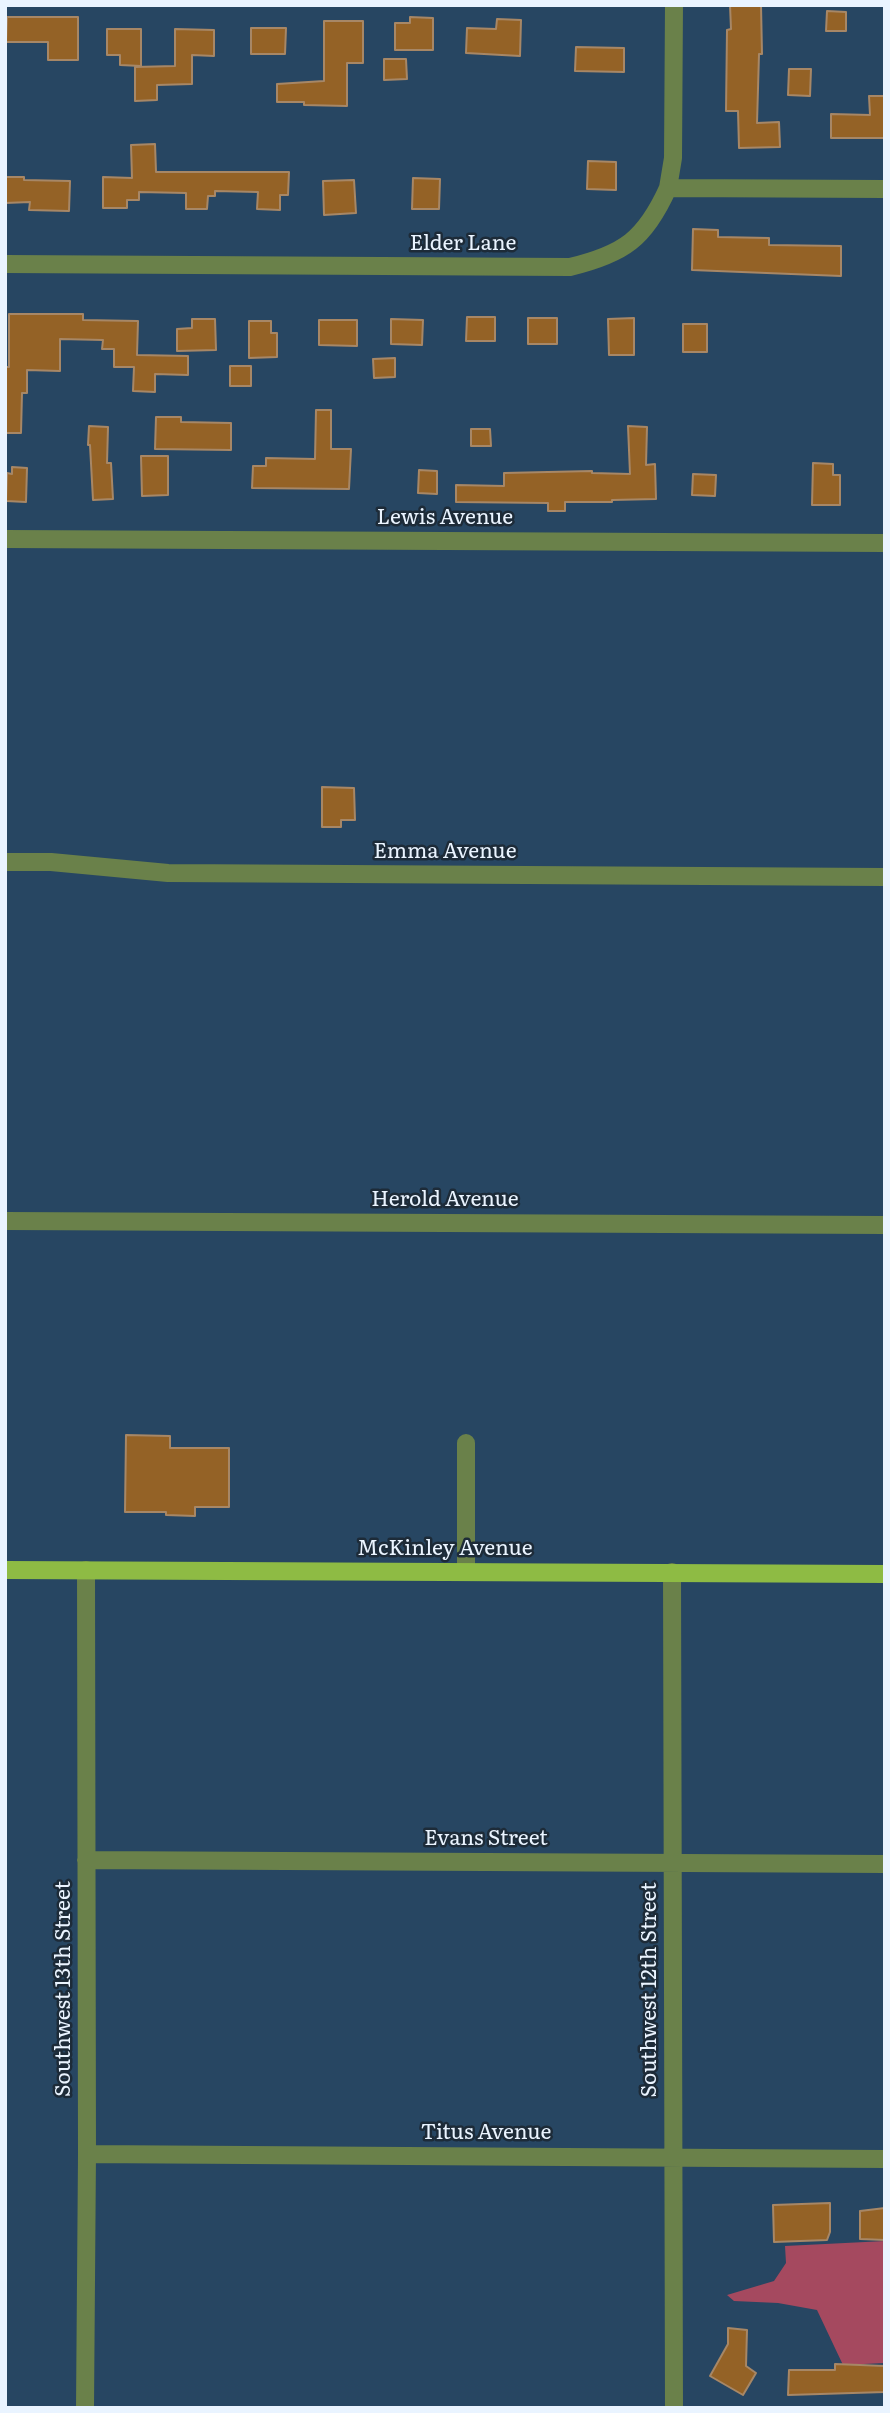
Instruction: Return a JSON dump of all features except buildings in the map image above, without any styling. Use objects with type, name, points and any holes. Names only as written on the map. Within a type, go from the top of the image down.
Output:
[{"type":"main road","name":"McKinley Avenue","points":[[5,1570],[885,1574]]},
{"type":"street","points":[[674,5],[673,158],[668,188],[885,189]]},
{"type":"street","name":"Elder Lane","points":[[5,264],[570,267],[603,259],[634,241],[657,214],[668,188]]},
{"type":"street","name":"Lewis Avenue","points":[[5,539],[885,543]]},
{"type":"street","name":"Emma Avenue","points":[[5,862],[51,862],[168,873],[885,877]]},
{"type":"street","name":"Herold Avenue","points":[[5,1221],[885,1225]]},
{"type":"street","points":[[466,1443],[466,1572]]},
{"type":"street","name":"Southwest 13th Street","points":[[85,2408],[86,1570]]},
{"type":"street","name":"Southwest 12th Street","points":[[672,1572],[674,2408]]},
{"type":"street","name":"Evans Street","points":[[86,1860],[885,1864]]},
{"type":"street","name":"Titus Avenue","points":[[87,2154],[885,2159]]},
{"type":"shaded area","points":[[885,2241],[885,2363],[843,2365],[817,2310],[778,2303],[734,2301],[727,2295],[774,2281],[786,2263],[785,2246]]}]
